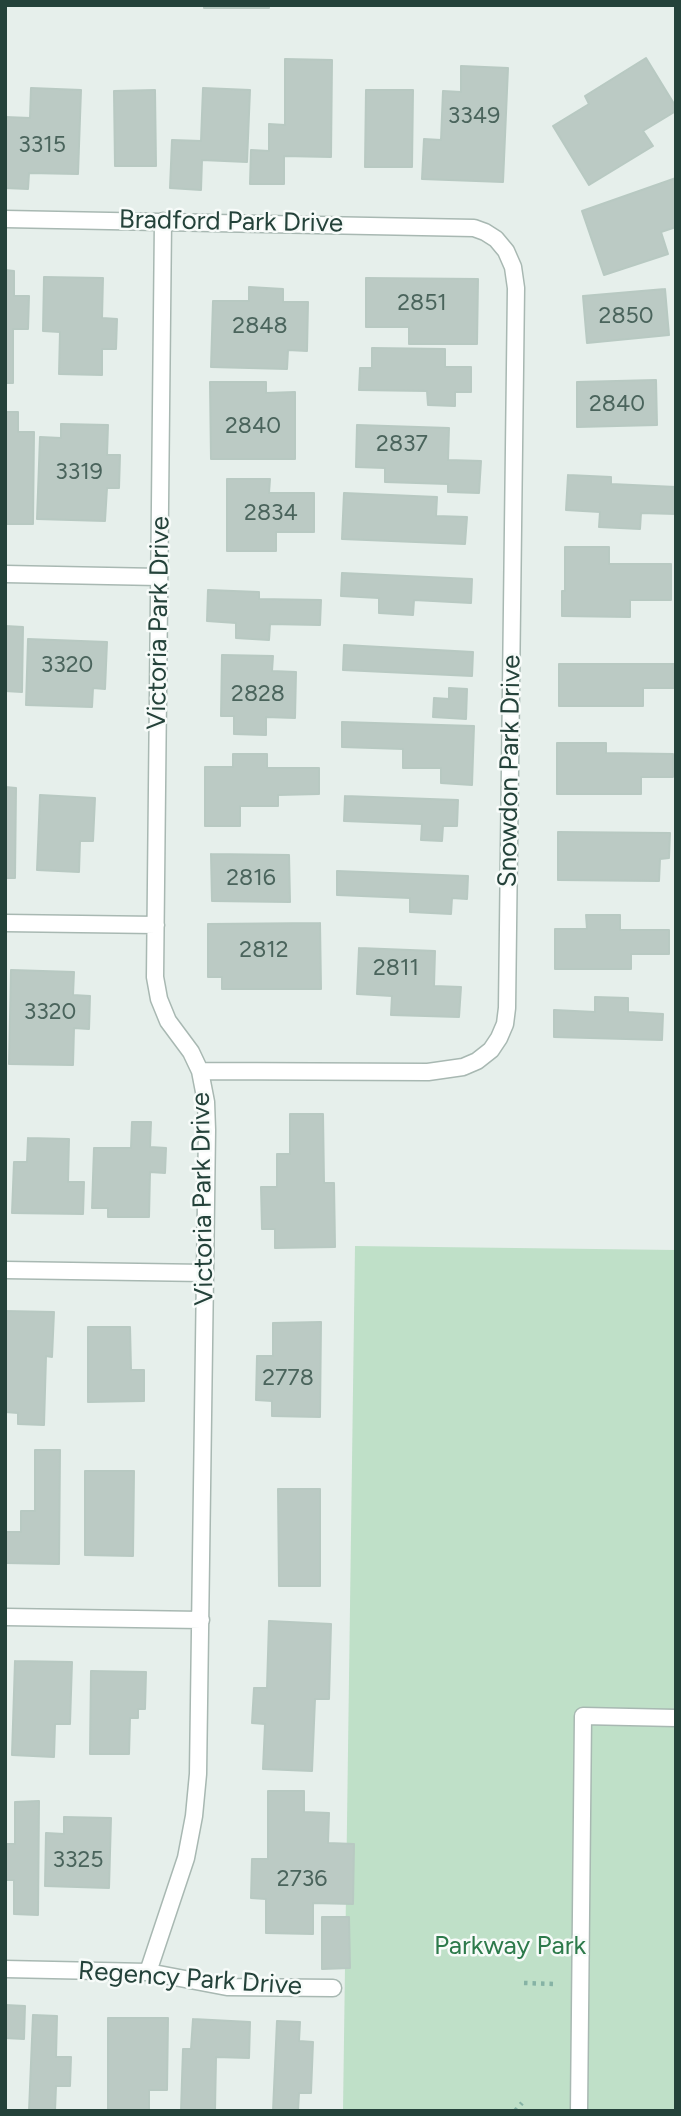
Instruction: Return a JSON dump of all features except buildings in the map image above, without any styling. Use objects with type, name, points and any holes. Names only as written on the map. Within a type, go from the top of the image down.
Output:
[{"type":"lane","name":"Bradford Park Drive","points":[[5,219],[458,226]]},
{"type":"lane","name":"Victoria Park Drive","points":[[148,1972],[186,1858],[198,1774],[205,1273],[206,1102],[200,1071],[191,1052],[168,1021],[159,999],[155,977],[163,221]]},
{"type":"lane","name":"Snowdon Park Drive","points":[[200,1071],[428,1072],[463,1067],[477,1061],[491,1050],[505,1024],[516,288],[513,267],[506,251],[496,239],[474,228],[458,226]]},
{"type":"lane","points":[[5,574],[159,577]]},
{"type":"lane","points":[[5,923],[156,925]]},
{"type":"lane","points":[[5,1270],[205,1273]]},
{"type":"lane","points":[[5,1617],[201,1620]]},
{"type":"lane","points":[[579,2111],[583,1716],[676,1718]]},
{"type":"lane","name":"Regency Park Drive","points":[[5,1969],[148,1972],[228,1987],[333,1988]]},
{"type":"path","points":[[515,2111],[522,2103]]},
{"type":"green space","name":"Parkway Park","points":[[355,1246],[676,1250],[676,2111],[343,2111]]}]
